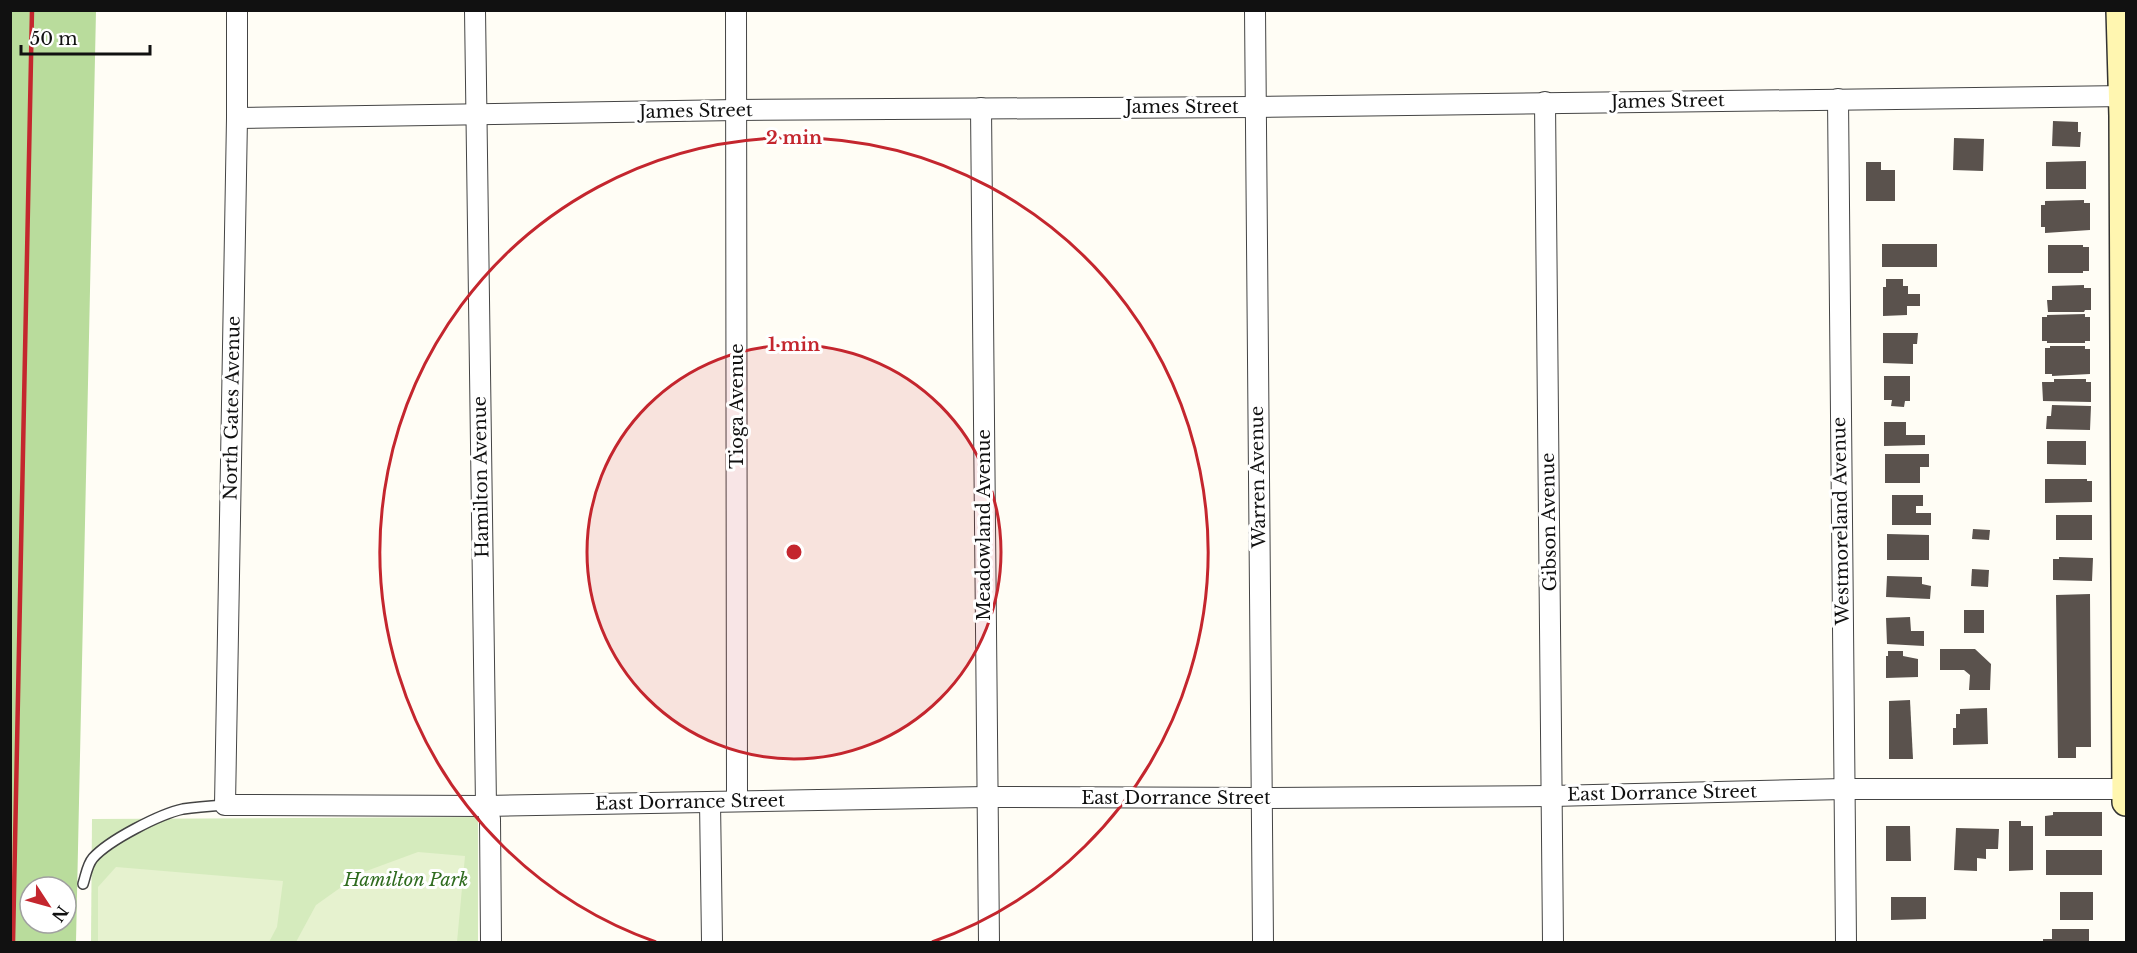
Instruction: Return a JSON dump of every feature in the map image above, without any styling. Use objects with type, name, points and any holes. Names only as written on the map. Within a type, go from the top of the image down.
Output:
[{"type":"main road","points":[[2120,10],[2124,96],[2127,802]]},
{"type":"street","name":"North Gates Avenue","points":[[225,805],[237,10]]},
{"type":"street","name":"Hamilton Avenue","points":[[475,10],[486,806],[490,819],[491,942]]},
{"type":"street","name":"Tioga Avenue","points":[[736,10],[737,801]]},
{"type":"street","name":"Warren Avenue","points":[[1255,10],[1263,942]]},
{"type":"street","name":"James Street","points":[[237,118],[737,110],[1255,107],[2124,96]]},
{"type":"street","name":"Westmoreland Avenue","points":[[1838,99],[1846,942]]},
{"type":"street","name":"Gibson Avenue","points":[[1545,102],[1553,942]]},
{"type":"street","name":"Meadowland Avenue","points":[[981,108],[989,942]]},
{"type":"street","name":"East Dorrance Street","points":[[225,805],[486,806],[986,798],[1552,796],[1844,789],[2126,789]]},
{"type":"street","points":[[710,802],[712,942]]},
{"type":"lane","points":[[83,884],[94,857],[147,822],[181,810],[225,805]]},
{"type":"green space","points":[[10,11],[96,11],[77,875],[18,875],[18,935],[76,935],[76,942],[11,942]]},
{"type":"green space","name":"Hamilton Park","points":[[478,817],[478,942],[91,942],[92,819]]},
{"type":"green space","points":[[418,852],[465,856],[457,942],[296,942],[316,905],[361,873]]},
{"type":"green space","points":[[116,867],[283,881],[277,927],[269,942],[98,942],[98,887]]},
{"type":"building","points":[[2053,121],[2078,122],[2078,132],[2081,132],[2080,147],[2052,146]]},
{"type":"building","points":[[1954,138],[1984,139],[1983,171],[1953,170]]},
{"type":"building","points":[[2086,161],[2086,189],[2046,189],[2046,162]]},
{"type":"building","points":[[1866,162],[1881,162],[1881,170],[1895,170],[1895,201],[1866,201]]},
{"type":"building","points":[[2084,200],[2084,203],[2090,203],[2090,230],[2045,233],[2045,227],[2041,227],[2041,205],[2045,205],[2045,201]]},
{"type":"building","points":[[1882,244],[1937,244],[1937,267],[1882,267]]},
{"type":"building","points":[[2048,245],[2089,247],[2089,271],[2048,273]]},
{"type":"building","points":[[1886,279],[1903,279],[1903,286],[1908,286],[1908,294],[1920,294],[1920,306],[1907,306],[1907,315],[1883,316],[1883,287],[1886,287]]},
{"type":"building","points":[[2084,285],[2084,288],[2091,288],[2091,310],[2048,312],[2047,300],[2052,300],[2052,286]]},
{"type":"building","points":[[2085,314],[2085,317],[2090,317],[2090,341],[2047,343],[2047,341],[2042,341],[2042,317]]},
{"type":"building","points":[[1883,333],[1918,333],[1917,344],[1913,344],[1913,364],[1883,363]]},
{"type":"building","points":[[2050,346],[2085,346],[2085,349],[2090,349],[2090,374],[2052,376],[2052,374],[2045,374],[2045,348],[2050,348]]},
{"type":"building","points":[[1884,376],[1910,376],[1910,401],[1905,401],[1904,407],[1891,406],[1892,400],[1884,400]]},
{"type":"building","points":[[2054,379],[2086,379],[2086,382],[2091,382],[2091,402],[2043,401],[2042,382],[2054,382]]},
{"type":"building","points":[[2052,405],[2091,406],[2090,430],[2046,429],[2047,416],[2051,416]]},
{"type":"building","points":[[1884,422],[1906,422],[1906,435],[1925,435],[1925,445],[1884,446]]},
{"type":"building","points":[[2047,441],[2086,441],[2086,465],[2047,464]]},
{"type":"building","points":[[1885,454],[1929,454],[1929,467],[1920,467],[1920,483],[1885,483]]},
{"type":"building","points":[[2045,479],[2092,481],[2092,502],[2045,503]]},
{"type":"building","points":[[1892,495],[1923,495],[1923,506],[1916,506],[1916,513],[1931,513],[1931,525],[1892,525]]},
{"type":"building","points":[[2056,515],[2092,515],[2092,540],[2056,540]]},
{"type":"building","points":[[1973,529],[1990,530],[1989,540],[1972,539]]},
{"type":"building","points":[[1887,534],[1929,535],[1929,560],[1887,560]]},
{"type":"building","points":[[2059,557],[2093,558],[2092,581],[2053,580],[2053,559],[2059,559]]},
{"type":"building","points":[[1972,569],[1989,570],[1988,587],[1971,586]]},
{"type":"building","points":[[1887,576],[1922,577],[1922,584],[1931,586],[1930,599],[1886,597]]},
{"type":"building","points":[[2090,594],[2091,747],[2076,747],[2076,758],[2058,758],[2056,595]]},
{"type":"building","points":[[1964,610],[1984,610],[1984,633],[1964,633]]},
{"type":"building","points":[[1910,617],[1911,631],[1924,631],[1924,646],[1887,644],[1886,618]]},
{"type":"building","points":[[1940,649],[1975,649],[1991,664],[1990,690],[1969,690],[1970,675],[1964,670],[1940,670]]},
{"type":"building","points":[[1888,651],[1903,651],[1903,656],[1918,659],[1918,677],[1886,678]]},
{"type":"building","points":[[1910,700],[1913,759],[1889,759],[1889,701]]},
{"type":"building","points":[[1987,708],[1988,744],[1953,745],[1953,728],[1956,728],[1956,714],[1960,714],[1960,709]]},
{"type":"building","points":[[2053,812],[2102,812],[2102,836],[2045,836],[2045,816],[2053,815]]},
{"type":"building","points":[[2009,821],[2021,821],[2021,826],[2033,826],[2033,870],[2009,871]]},
{"type":"building","points":[[1886,826],[1910,826],[1911,861],[1886,861]]},
{"type":"building","points":[[1956,828],[1999,829],[1998,849],[1986,849],[1986,859],[1977,858],[1977,871],[1954,870]]},
{"type":"building","points":[[2046,850],[2102,850],[2102,875],[2046,875]]},
{"type":"building","points":[[2060,892],[2093,892],[2093,920],[2060,920]]},
{"type":"building","points":[[1891,897],[1926,897],[1926,919],[1891,920]]},
{"type":"building","points":[[2052,929],[2089,929],[2089,942],[2043,942],[2043,939],[2052,939]]},
{"type":"railway","points":[[13,942],[32,10]]}]
